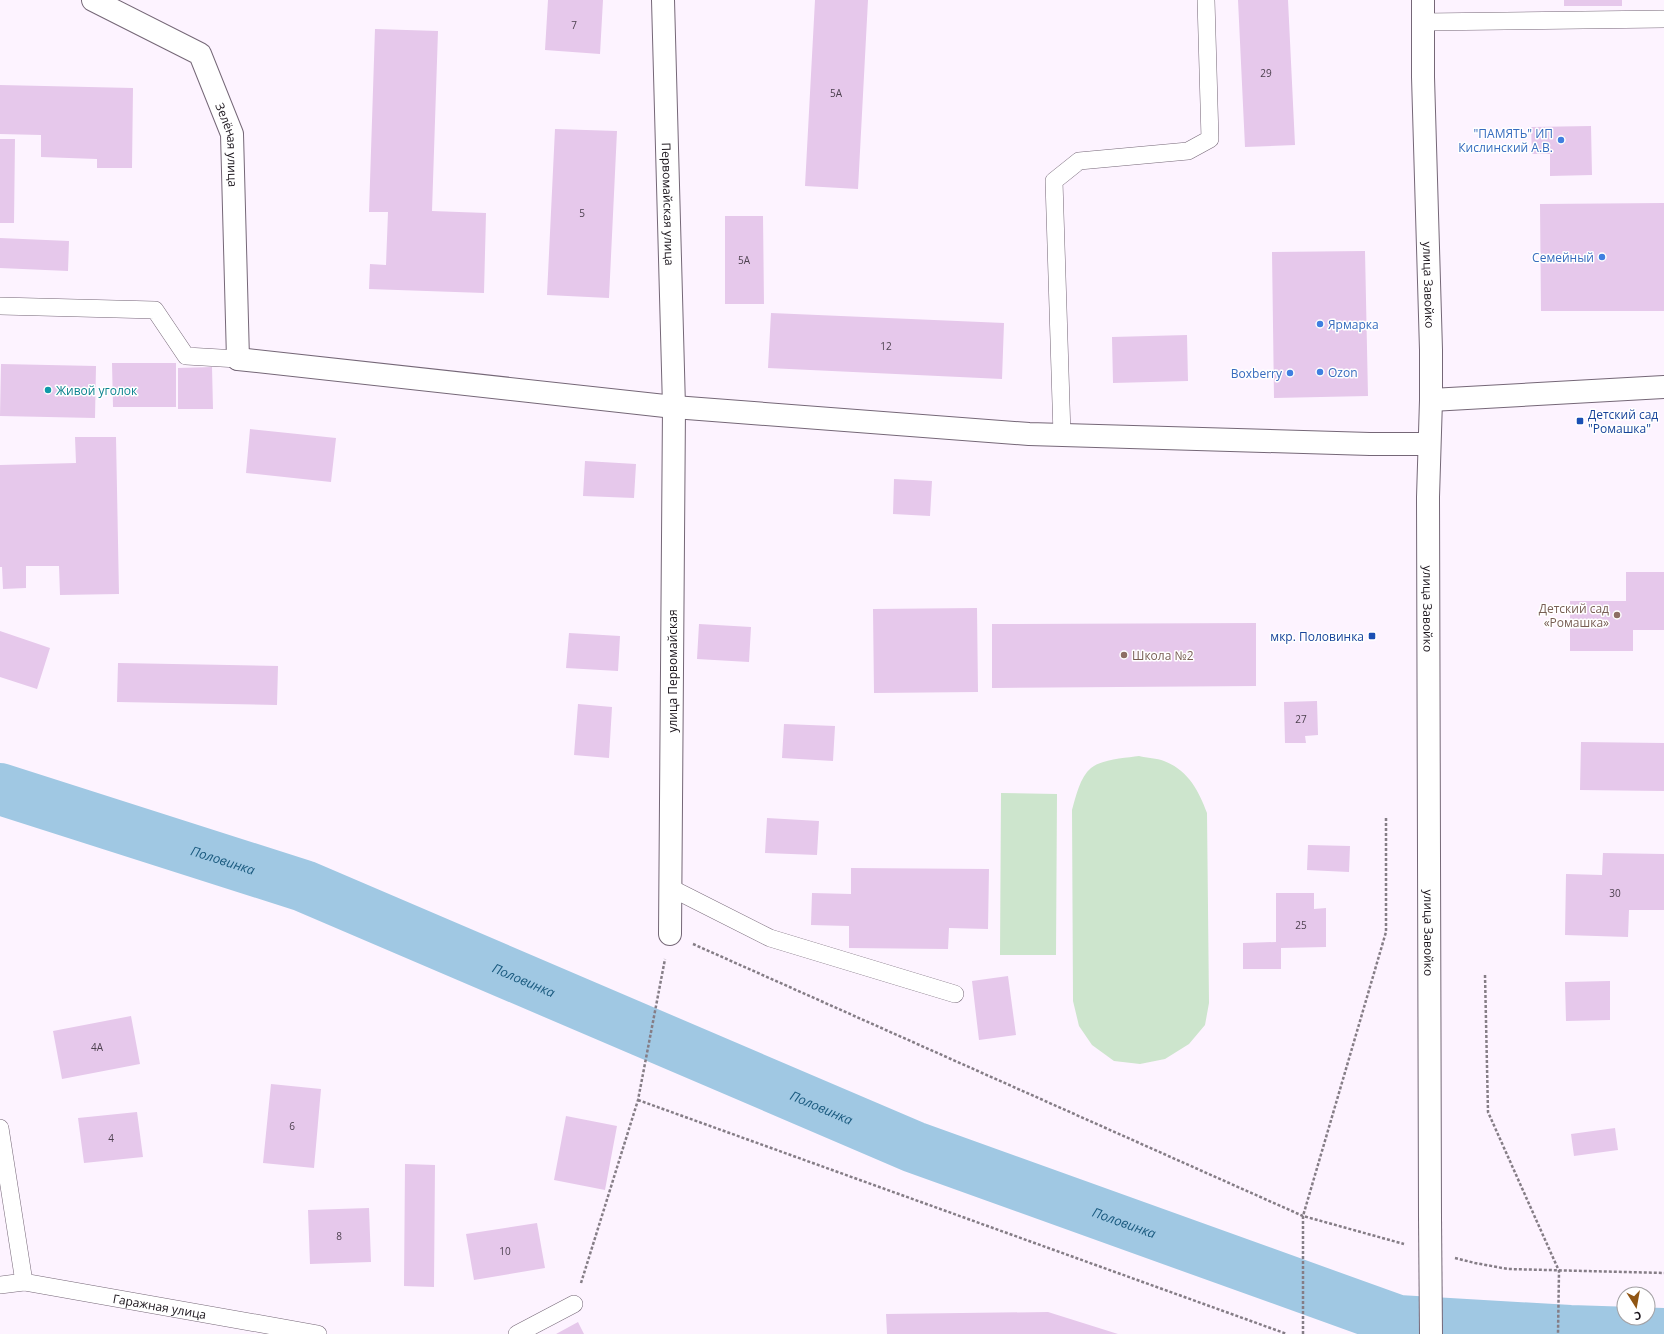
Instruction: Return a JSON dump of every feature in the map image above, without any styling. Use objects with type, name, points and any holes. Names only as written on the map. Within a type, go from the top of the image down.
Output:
[{"type":"street","name":"Зелёная улица","points":[[93,0],[200,54],[232,134],[238,359]]},
{"type":"street","name":"Первомайская улица","points":[[664,0],[674,408]]},
{"type":"street","name":"улица Завойко","points":[[1423,0],[1431,400],[1429,444],[1431,1334]]},
{"type":"street","points":[[238,359],[674,408],[1029,434],[1370,444],[1429,444]]},
{"type":"street","points":[[1431,400],[1664,387]]},
{"type":"street","name":"улица Первомайская","points":[[670,934],[674,408]]},
{"type":"lane","points":[[1062,435],[1054,181],[1079,161],[1188,150],[1210,139],[1206,0]]},
{"type":"lane","points":[[1423,22],[1664,19]]},
{"type":"lane","points":[[0,306],[155,310],[186,356],[238,359]]},
{"type":"lane","points":[[671,888],[770,938],[955,994]]},
{"type":"lane","points":[[0,1128],[24,1282]]},
{"type":"lane","name":"Гаражная улица","points":[[0,1285],[24,1282],[318,1334]]},
{"type":"lane","points":[[517,1334],[574,1304]]},
{"type":"path","points":[[1303,1334],[1303,1216],[1386,932],[1386,818]]},
{"type":"path","points":[[574,1304],[638,1100],[670,934],[1303,1216],[1408,1245]]},
{"type":"path","points":[[1485,975],[1488,1112],[1559,1271],[1558,1334]]},
{"type":"path","points":[[638,1100],[1287,1334]]},
{"type":"path","points":[[1452,1257],[1508,1269],[1664,1273]]},
{"type":"green space","points":[[1139,756],[1161,760],[1180,770],[1192,782],[1207,813],[1209,1003],[1205,1025],[1189,1044],[1165,1059],[1140,1064],[1114,1061],[1092,1045],[1079,1026],[1073,1001],[1072,810],[1081,782],[1091,768],[1108,761]]},
{"type":"green space","points":[[1001,793],[1057,794],[1056,955],[1000,955]]},
{"type":"building","points":[[548,0],[603,0],[600,54],[545,50]]},
{"type":"building","points":[[815,0],[868,0],[858,189],[805,186]]},
{"type":"building","points":[[1238,0],[1288,0],[1295,145],[1245,147]]},
{"type":"building","points":[[1564,0],[1622,0],[1622,6],[1564,6]]},
{"type":"building","points":[[375,29],[438,31],[432,211],[486,213],[484,293],[369,289],[370,264],[386,265],[388,212],[369,212]]},
{"type":"building","points":[[0,85],[133,88],[132,168],[97,168],[97,159],[41,157],[41,135],[0,134]]},
{"type":"building","name":"\"ПАМЯТЬ\" ИП Кислинский А.В.","points":[[1591,126],[1592,175],[1550,176],[1550,154],[1532,154],[1531,127]]},
{"type":"building","points":[[555,129],[617,131],[609,298],[547,295]]},
{"type":"building","points":[[0,139],[15,139],[14,223],[0,223]]},
{"type":"building","name":"Семейный","points":[[1664,203],[1664,311],[1541,311],[1540,204]]},
{"type":"building","points":[[725,216],[763,216],[764,304],[725,304]]},
{"type":"building","points":[[0,238],[69,241],[68,271],[0,268]]},
{"type":"building","name":"Ярмарка","points":[[1365,251],[1368,396],[1274,398],[1272,252]]},
{"type":"building","points":[[771,313],[1004,323],[1002,379],[768,368]]},
{"type":"building","points":[[1187,335],[1188,381],[1113,383],[1112,337]]},
{"type":"building","points":[[112,363],[176,363],[176,407],[113,407]]},
{"type":"building","name":"Живой уголок","points":[[1,364],[96,366],[95,418],[0,416]]},
{"type":"building","points":[[212,367],[213,409],[178,409],[178,368]]},
{"type":"building","points":[[250,429],[336,438],[331,482],[246,473]]},
{"type":"building","points":[[75,437],[116,437],[119,594],[60,595],[59,566],[26,566],[26,588],[3,589],[2,567],[0,567],[0,465],[76,463]]},
{"type":"building","points":[[585,461],[636,464],[634,498],[583,496]]},
{"type":"building","points":[[894,479],[932,481],[930,516],[893,514]]},
{"type":"building","name":"Детский сад «Ромашка»","points":[[1626,572],[1664,572],[1664,630],[1633,630],[1633,651],[1570,651],[1570,601],[1626,601]]},
{"type":"building","points":[[977,608],[978,692],[874,693],[873,609]]},
{"type":"building","name":"Школа №2","points":[[1256,623],[1256,686],[992,688],[992,624]]},
{"type":"building","points":[[699,624],[751,627],[749,662],[697,659]]},
{"type":"building","points":[[0,631],[50,648],[37,689],[0,677]]},
{"type":"building","points":[[569,633],[620,636],[618,671],[566,668]]},
{"type":"building","points":[[118,663],[278,666],[277,705],[117,702]]},
{"type":"building","points":[[1317,701],[1318,735],[1305,736],[1306,743],[1285,743],[1284,702]]},
{"type":"building","points":[[578,704],[612,707],[609,758],[574,755]]},
{"type":"building","points":[[784,724],[835,726],[833,761],[782,758]]},
{"type":"building","points":[[1581,742],[1664,743],[1664,791],[1580,790]]},
{"type":"building","points":[[767,818],[819,821],[817,855],[765,853]]},
{"type":"building","points":[[1308,845],[1350,846],[1349,872],[1307,870]]},
{"type":"building","points":[[1603,853],[1664,854],[1664,910],[1629,910],[1628,937],[1565,935],[1566,874],[1602,875]]},
{"type":"building","points":[[851,868],[989,869],[988,929],[949,928],[948,949],[849,948],[849,926],[811,925],[812,893],[851,894]]},
{"type":"building","points":[[1276,893],[1314,893],[1314,909],[1326,908],[1326,947],[1281,948],[1281,969],[1243,969],[1243,943],[1276,942]]},
{"type":"building","points":[[1008,976],[1016,1035],[979,1040],[972,981]]},
{"type":"building","points":[[1610,981],[1610,1020],[1566,1021],[1565,982]]},
{"type":"building","points":[[131,1016],[140,1064],[62,1079],[53,1031]]},
{"type":"building","points":[[271,1084],[321,1089],[314,1168],[263,1163]]},
{"type":"building","points":[[137,1112],[143,1157],[84,1163],[78,1118]]},
{"type":"building","points":[[566,1116],[617,1126],[605,1190],[554,1180]]},
{"type":"building","points":[[1615,1128],[1618,1150],[1574,1156],[1571,1134]]},
{"type":"building","points":[[405,1164],[435,1165],[434,1287],[404,1286]]},
{"type":"building","points":[[369,1208],[371,1262],[310,1264],[308,1210]]},
{"type":"building","points":[[537,1223],[545,1268],[474,1280],[466,1234]]},
{"type":"building","points":[[1048,1312],[1118,1334],[887,1334],[886,1314]]},
{"type":"building","points":[[578,1322],[584,1334],[556,1334]]},
{"type":"waterway","name":"Половинка","points":[[0,789],[304,886],[914,1147],[1398,1321],[1570,1331],[1664,1334]]},
{"type":"place","name":"\"ПАМЯТЬ\" ИП Кислинский А.В.","points":[[1561,140]]},
{"type":"place","name":"Семейный","points":[[1602,257]]},
{"type":"place","name":"Ярмарка","points":[[1320,324]]},
{"type":"place","name":"Ozon","points":[[1320,372]]},
{"type":"place","name":"Boxberry","points":[[1290,373]]},
{"type":"place","name":"Живой уголок","points":[[48,390]]},
{"type":"place","name":"Детский сад \"Ромашка\"","points":[[1580,421]]},
{"type":"place","name":"Детский сад «Ромашка»","points":[[1617,615]]},
{"type":"place","name":"мкр. Половинка","points":[[1372,636]]},
{"type":"place","name":"Школа №2","points":[[1124,655]]}]
